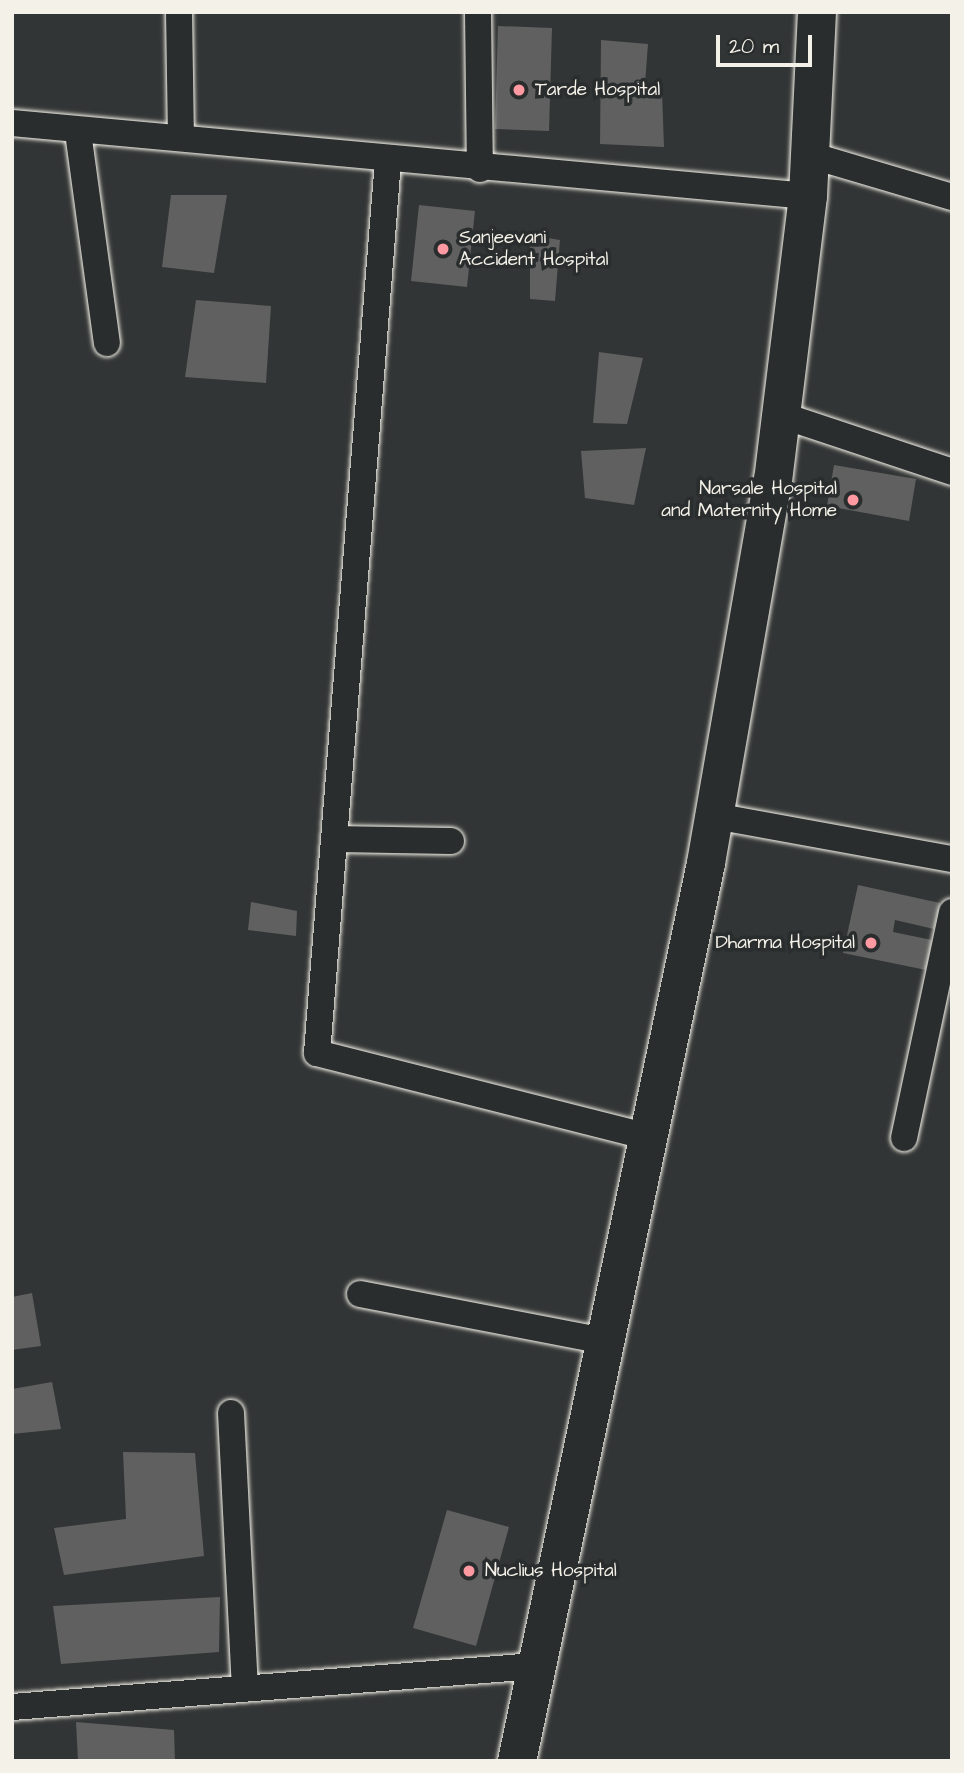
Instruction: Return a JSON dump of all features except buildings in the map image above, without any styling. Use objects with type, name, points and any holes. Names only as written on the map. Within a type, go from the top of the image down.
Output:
[{"type":"street","points":[[179,12],[181,136]]},
{"type":"street","points":[[478,12],[480,169]]},
{"type":"street","points":[[517,1761],[715,816],[781,415],[808,196],[817,12]]},
{"type":"street","points":[[12,123],[78,132],[181,136],[388,161],[808,196]]},
{"type":"street","points":[[78,132],[107,343]]},
{"type":"street","points":[[810,155],[952,197]]},
{"type":"street","points":[[388,161],[317,1053],[648,1137]]},
{"type":"street","points":[[781,415],[952,472]]},
{"type":"street","points":[[715,816],[952,859]]},
{"type":"street","points":[[334,839],[451,841]]},
{"type":"street","points":[[904,1138],[952,912]]},
{"type":"street","points":[[360,1294],[605,1341]]},
{"type":"street","points":[[231,1413],[245,1687]]},
{"type":"street","points":[[12,1707],[536,1666]]},
{"type":"place","name":"Tarde Hospital","points":[[519,90]]},
{"type":"place","name":"Sanjeevani Accident Hospital","points":[[443,249]]},
{"type":"place","name":"Narsale Hospital and Maternity Home","points":[[853,500]]},
{"type":"place","name":"Dharma Hospital","points":[[871,943]]},
{"type":"place","name":"Nuclius Hospital","points":[[469,1571]]}]
